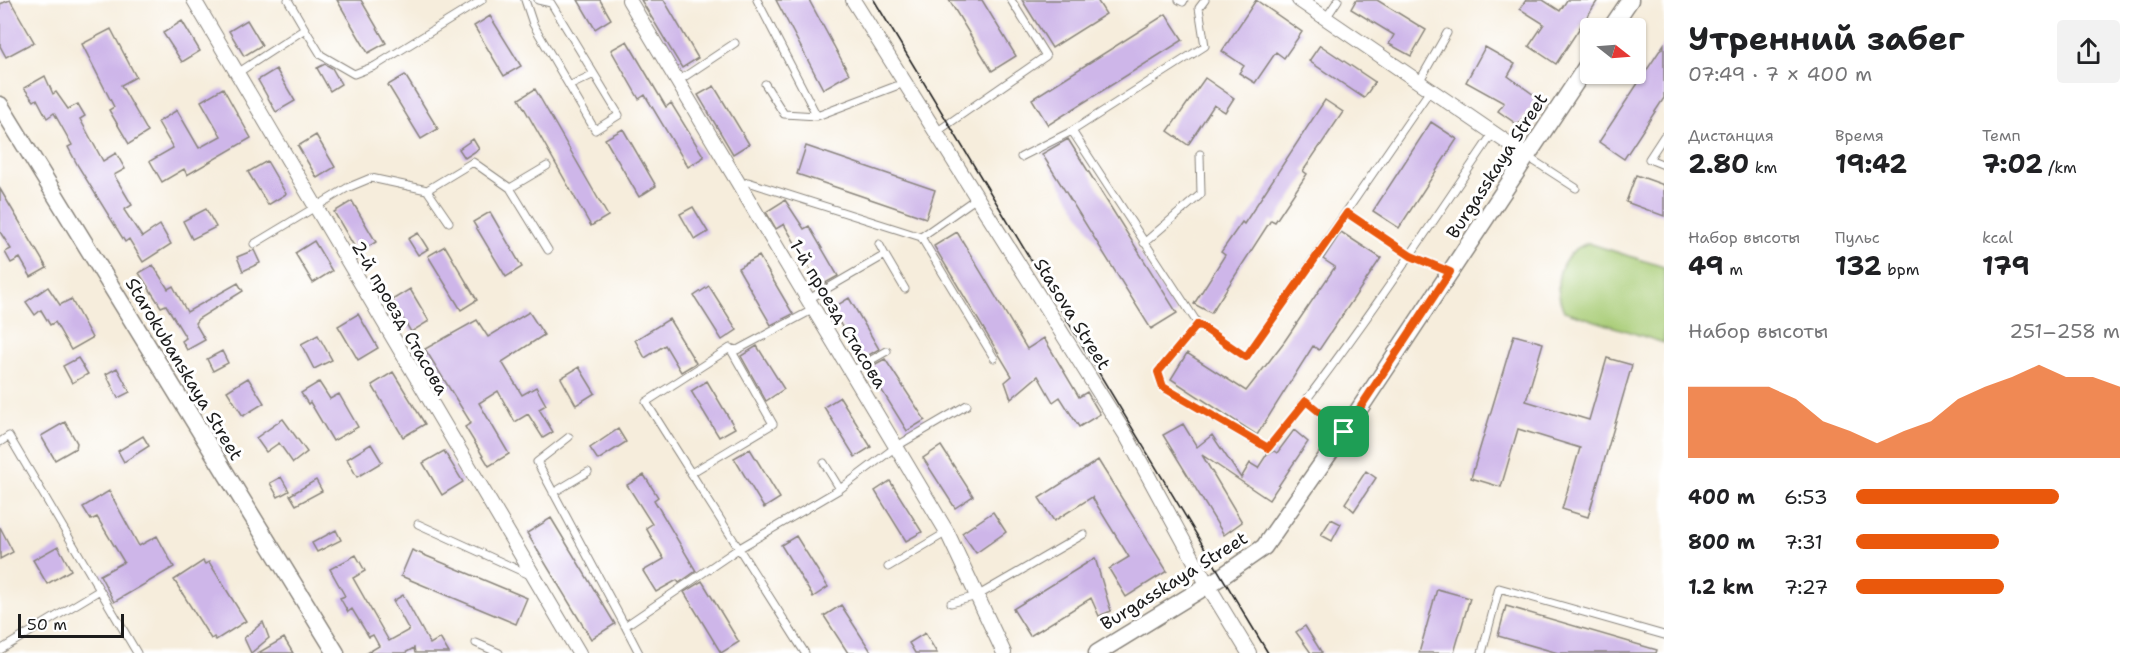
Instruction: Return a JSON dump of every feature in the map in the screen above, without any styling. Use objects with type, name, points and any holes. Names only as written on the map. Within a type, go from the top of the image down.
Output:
[{"type":"street","name":"2-й проезд Стасова","points":[[194,0],[579,653]]},
{"type":"street","name":"1-й проезд Стасова","points":[[629,0],[947,532],[1004,653]]},
{"type":"street","name":"Stasova Street","points":[[853,0],[1127,437],[1207,584],[1249,653]]},
{"type":"street","points":[[1299,0],[1527,156]]},
{"type":"street","points":[[1618,18],[1630,0]]},
{"type":"street","name":"Burgasskaya Street","points":[[1097,653],[1264,547],[1344,432],[1580,76]]},
{"type":"street","name":"Starokubanskaya Street","points":[[0,105],[333,652]]},
{"type":"lane","points":[[288,0],[321,55],[354,74],[375,66],[482,0]]},
{"type":"lane","points":[[525,0],[533,24],[596,130],[619,115],[550,3],[538,0]]},
{"type":"lane","points":[[757,0],[817,116]]},
{"type":"lane","points":[[935,133],[1046,56],[1011,0]]},
{"type":"lane","points":[[1179,0],[1183,2],[1184,0]]},
{"type":"lane","points":[[1021,157],[1072,131],[1204,46],[1199,8],[1205,0]]},
{"type":"lane","points":[[1326,18],[1338,0]]},
{"type":"lane","points":[[237,74],[305,29]]},
{"type":"lane","points":[[1072,131],[1198,324],[1246,357],[1347,213],[1425,86],[1447,33]]},
{"type":"lane","points":[[678,81],[735,43]]},
{"type":"lane","points":[[571,85],[594,74]]},
{"type":"lane","points":[[765,84],[784,114],[817,116],[904,84]]},
{"type":"lane","points":[[1198,324],[1158,372],[1163,387],[1268,448],[1306,401],[1411,256],[1493,133]]},
{"type":"lane","points":[[1664,136],[1649,159],[1664,165]]},
{"type":"lane","points":[[1144,243],[1201,194],[1200,154]]},
{"type":"lane","points":[[1527,156],[1576,188]]},
{"type":"lane","points":[[427,190],[473,162],[510,188],[548,250]]},
{"type":"lane","points":[[510,188],[548,166]]},
{"type":"lane","points":[[254,244],[346,188],[371,178],[427,190],[449,222]]},
{"type":"lane","points":[[739,187],[748,182],[921,237],[994,358]]},
{"type":"lane","points":[[921,237],[978,197]]},
{"type":"lane","points":[[1347,213],[1411,256],[1450,272]]},
{"type":"lane","points":[[879,244],[905,289]]},
{"type":"lane","points":[[805,653],[646,402],[730,348],[737,350],[812,304],[885,255]]},
{"type":"lane","points":[[691,472],[773,424],[730,348]]},
{"type":"lane","points":[[852,371],[887,351]]},
{"type":"lane","points":[[1306,401],[1344,432]]},
{"type":"lane","points":[[626,626],[738,549],[840,489],[897,446],[967,405]]},
{"type":"lane","points":[[0,442],[9,436],[137,653]]},
{"type":"lane","points":[[569,437],[537,462],[639,653]]},
{"type":"lane","points":[[824,463],[840,489]]},
{"type":"lane","points":[[553,493],[588,472]]},
{"type":"lane","points":[[418,524],[532,576]]},
{"type":"lane","points":[[888,567],[947,532]]},
{"type":"lane","points":[[951,603],[977,596],[1084,534]]},
{"type":"lane","points":[[1482,653],[1499,588],[1664,635]]},
{"type":"lane","points":[[0,650],[100,590]]},
{"type":"lane","points":[[476,643],[499,653]]},
{"type":"green space","points":[[1588,243],[1664,267],[1664,343],[1564,311],[1558,291],[1560,271],[1570,254]]},
{"type":"building","points":[[10,0],[34,42],[6,57],[0,46],[0,4]]},
{"type":"building","points":[[337,0],[361,0],[386,43],[368,53]]},
{"type":"building","points":[[578,0],[600,0],[611,19],[595,29]]},
{"type":"building","points":[[641,0],[664,0],[698,58],[682,68]]},
{"type":"building","points":[[776,0],[809,0],[849,74],[823,89]]},
{"type":"building","points":[[949,0],[982,0],[1016,56],[992,71]]},
{"type":"building","points":[[1022,0],[1097,0],[1106,14],[1052,48]]},
{"type":"building","points":[[1256,0],[1302,32],[1284,58],[1276,52],[1255,83],[1239,73],[1244,66],[1222,51]]},
{"type":"building","points":[[1356,0],[1377,0],[1426,30],[1411,56],[1389,44],[1394,35],[1351,9]]},
{"type":"building","points":[[1526,0],[1543,0],[1560,11],[1567,0],[1598,0],[1586,18],[1580,18],[1580,27],[1556,64],[1529,46],[1544,24],[1520,9]]},
{"type":"building","points":[[1166,14],[1183,40],[1048,125],[1032,99]]},
{"type":"building","points":[[490,16],[521,66],[504,76],[474,26]]},
{"type":"building","points":[[247,20],[262,45],[244,56],[229,31]]},
{"type":"building","points":[[182,21],[200,51],[182,62],[163,33]]},
{"type":"building","points":[[111,29],[136,77],[121,85],[148,132],[129,144],[109,110],[114,107],[82,44]]},
{"type":"building","points":[[627,41],[666,107],[671,103],[704,157],[688,167],[645,95],[639,99],[611,50]]},
{"type":"building","points":[[1664,44],[1664,98],[1624,159],[1599,142],[1637,84],[1646,84],[1646,71]]},
{"type":"building","points":[[1320,45],[1375,82],[1364,98],[1309,61]]},
{"type":"building","points":[[1485,47],[1515,64],[1508,76],[1538,98],[1518,125],[1498,111],[1504,103],[1466,82]]},
{"type":"building","points":[[325,64],[332,68],[341,84],[330,91],[317,68]]},
{"type":"building","points":[[276,69],[295,101],[276,112],[258,80]]},
{"type":"building","points":[[405,75],[438,129],[421,139],[388,85]]},
{"type":"building","points":[[45,76],[53,94],[56,92],[68,109],[78,104],[85,116],[80,119],[103,161],[116,153],[125,169],[114,175],[132,205],[124,210],[142,237],[160,225],[171,244],[143,262],[129,239],[125,242],[78,166],[68,147],[72,145],[54,113],[47,118],[37,99],[34,101],[24,88]]},
{"type":"building","points":[[1205,78],[1234,98],[1225,112],[1214,105],[1188,145],[1168,131]]},
{"type":"building","points":[[714,86],[749,144],[733,154],[698,95]]},
{"type":"building","points":[[223,88],[251,138],[187,175],[184,169],[162,182],[150,161],[173,148],[158,122],[177,110],[199,148],[221,136],[201,101]]},
{"type":"building","points":[[535,89],[608,216],[591,226],[519,99]]},
{"type":"building","points":[[1325,100],[1343,112],[1303,171],[1307,174],[1275,222],[1271,220],[1211,313],[1194,304],[1225,255],[1221,252],[1242,222],[1244,224]]},
{"type":"building","points":[[1431,122],[1457,139],[1399,228],[1373,211]]},
{"type":"building","points":[[623,129],[656,186],[639,197],[605,139]]},
{"type":"building","points":[[316,135],[335,167],[317,178],[298,146]]},
{"type":"building","points":[[473,139],[479,149],[465,158],[459,149]]},
{"type":"building","points":[[1068,139],[1177,313],[1151,329],[1042,154]]},
{"type":"building","points":[[806,146],[935,190],[926,218],[797,174]]},
{"type":"building","points":[[267,161],[286,194],[268,205],[248,172]]},
{"type":"building","points":[[1636,175],[1664,185],[1664,216],[1626,202]]},
{"type":"building","points":[[0,189],[47,268],[31,277],[20,258],[11,263],[5,252],[11,249],[0,232]]},
{"type":"building","points":[[785,200],[804,229],[809,226],[838,276],[820,286],[784,224],[776,229],[766,212]]},
{"type":"building","points":[[352,201],[376,242],[358,253],[334,212]]},
{"type":"building","points":[[693,207],[708,232],[695,240],[680,214]]},
{"type":"building","points":[[206,209],[216,227],[192,239],[183,221]]},
{"type":"building","points":[[490,212],[522,267],[506,277],[473,222]]},
{"type":"building","points":[[957,232],[1027,349],[1044,338],[1079,397],[1087,392],[1100,414],[1079,427],[1060,397],[1053,402],[1038,376],[1011,399],[1005,382],[1012,376],[934,246]]},
{"type":"building","points":[[1341,232],[1381,258],[1319,350],[1313,346],[1257,435],[1171,379],[1187,353],[1246,391],[1284,342],[1335,267],[1323,259]]},
{"type":"building","points":[[418,233],[428,249],[418,255],[408,239]]},
{"type":"building","points":[[314,241],[332,271],[313,283],[295,253]]},
{"type":"building","points":[[445,246],[477,300],[461,310],[428,256]]},
{"type":"building","points":[[254,250],[260,263],[243,271],[237,257]]},
{"type":"building","points":[[759,256],[793,314],[771,325],[738,268]]},
{"type":"building","points":[[153,265],[168,289],[173,286],[187,312],[238,283],[243,291],[198,319],[195,323],[205,340],[187,350],[182,341],[186,338],[166,305],[161,307],[139,273]]},
{"type":"building","points":[[709,286],[737,330],[722,340],[694,296]]},
{"type":"building","points":[[48,287],[60,305],[71,299],[92,338],[71,350],[55,322],[50,325],[41,310],[35,315],[26,302]]},
{"type":"building","points":[[410,289],[429,321],[411,332],[392,300]]},
{"type":"building","points":[[849,298],[879,349],[862,359],[831,309]]},
{"type":"building","points":[[529,312],[544,335],[502,362],[522,395],[536,387],[546,405],[539,409],[553,432],[543,438],[528,414],[515,422],[498,391],[479,403],[509,454],[489,466],[465,427],[471,423],[425,349],[477,320],[488,337]]},
{"type":"building","points":[[358,314],[378,348],[358,360],[338,326]]},
{"type":"building","points":[[669,319],[696,363],[681,372],[665,345],[645,358],[635,340]]},
{"type":"building","points":[[318,335],[332,360],[314,369],[301,344]]},
{"type":"building","points":[[1514,335],[1543,343],[1526,401],[1589,420],[1607,358],[1632,365],[1588,517],[1562,509],[1580,448],[1518,429],[1501,487],[1471,478]]},
{"type":"building","points":[[757,346],[784,389],[766,401],[741,356]]},
{"type":"building","points":[[222,351],[228,363],[213,371],[207,359]]},
{"type":"building","points":[[78,358],[88,374],[72,383],[63,366]]},
{"type":"building","points":[[885,359],[925,420],[907,431],[868,368]]},
{"type":"building","points":[[579,367],[595,393],[576,405],[561,378]]},
{"type":"building","points":[[117,368],[130,392],[118,398],[106,374]]},
{"type":"building","points":[[393,372],[425,424],[403,437],[372,385]]},
{"type":"building","points":[[248,378],[264,403],[243,416],[227,391]]},
{"type":"building","points":[[707,381],[735,428],[719,437],[691,391]]},
{"type":"building","points":[[319,382],[330,399],[339,394],[358,427],[333,441],[310,402],[308,404],[301,393]]},
{"type":"building","points":[[840,397],[871,447],[855,457],[824,407]]},
{"type":"building","points":[[283,419],[307,452],[293,463],[279,443],[266,452],[256,438]]},
{"type":"building","points":[[65,422],[77,443],[76,448],[55,460],[41,436]]},
{"type":"building","points":[[1183,424],[1197,447],[1212,435],[1241,478],[1250,463],[1258,468],[1267,454],[1274,451],[1277,453],[1294,430],[1308,442],[1269,500],[1202,455],[1242,522],[1224,535],[1163,435]]},
{"type":"building","points":[[618,429],[626,442],[598,460],[590,448]]},
{"type":"building","points":[[143,436],[149,446],[124,462],[118,451]]},
{"type":"building","points":[[371,444],[382,462],[357,477],[347,459]]},
{"type":"building","points":[[941,446],[973,496],[955,508],[923,458]]},
{"type":"building","points":[[750,449],[780,498],[764,508],[734,458]]},
{"type":"building","points":[[444,451],[463,482],[442,495],[423,463]]},
{"type":"building","points":[[1098,460],[1167,571],[1126,597],[1109,569],[1129,557],[1092,497],[1054,521],[1039,498]]},
{"type":"building","points":[[1366,471],[1376,478],[1354,511],[1345,503]]},
{"type":"building","points":[[644,475],[658,497],[654,500],[696,571],[679,583],[677,580],[656,592],[643,571],[664,559],[646,528],[652,524],[627,485]]},
{"type":"building","points":[[281,477],[289,491],[278,497],[270,483]]},
{"type":"building","points":[[316,480],[322,491],[296,505],[290,495]]},
{"type":"building","points":[[890,481],[922,532],[906,541],[875,491]]},
{"type":"building","points":[[109,491],[139,546],[157,536],[174,567],[114,602],[100,575],[124,562],[97,517],[91,520],[83,507]]},
{"type":"building","points":[[993,512],[1006,532],[976,553],[962,533]]},
{"type":"building","points":[[551,518],[615,624],[591,639],[527,533]]},
{"type":"building","points":[[1331,519],[1341,524],[1332,541],[1321,535]]},
{"type":"building","points":[[0,527],[13,552],[0,559]]},
{"type":"building","points":[[336,530],[341,540],[317,552],[312,543]]},
{"type":"building","points":[[796,536],[828,587],[813,597],[781,545]]},
{"type":"building","points":[[58,546],[71,570],[47,584],[33,560]]},
{"type":"building","points":[[412,550],[527,598],[516,624],[401,576]]},
{"type":"building","points":[[356,555],[365,571],[353,578],[389,641],[409,630],[393,601],[403,595],[430,644],[440,638],[449,653],[415,653],[414,648],[405,653],[367,653],[379,646],[373,635],[369,637],[352,609],[348,612],[340,598],[345,596],[330,569]]},
{"type":"building","points":[[1095,558],[1111,611],[1099,616],[1091,598],[1030,636],[1013,609]]},
{"type":"building","points":[[203,561],[205,564],[209,562],[246,621],[216,640],[214,637],[211,639],[174,580]]},
{"type":"building","points":[[702,581],[739,642],[721,653],[684,592]]},
{"type":"building","points":[[1437,589],[1470,598],[1454,653],[1419,653]]},
{"type":"building","points":[[841,605],[872,653],[848,653],[824,616]]},
{"type":"building","points":[[1506,606],[1657,650],[1656,653],[1558,653],[1498,636]]},
{"type":"building","points":[[263,622],[269,638],[251,653],[244,638]]},
{"type":"building","points":[[1305,626],[1322,653],[1311,653],[1296,632]]},
{"type":"building","points":[[925,633],[937,653],[915,653],[909,643]]},
{"type":"building","points":[[284,638],[293,653],[258,653]]},
{"type":"tram line","points":[[874,0],[1268,653]]},
{"type":"route","points":[[1347,213],[1411,256],[1450,272],[1344,432],[1306,401],[1268,448],[1163,387],[1158,372],[1198,324],[1246,357],[1347,213]]}]
